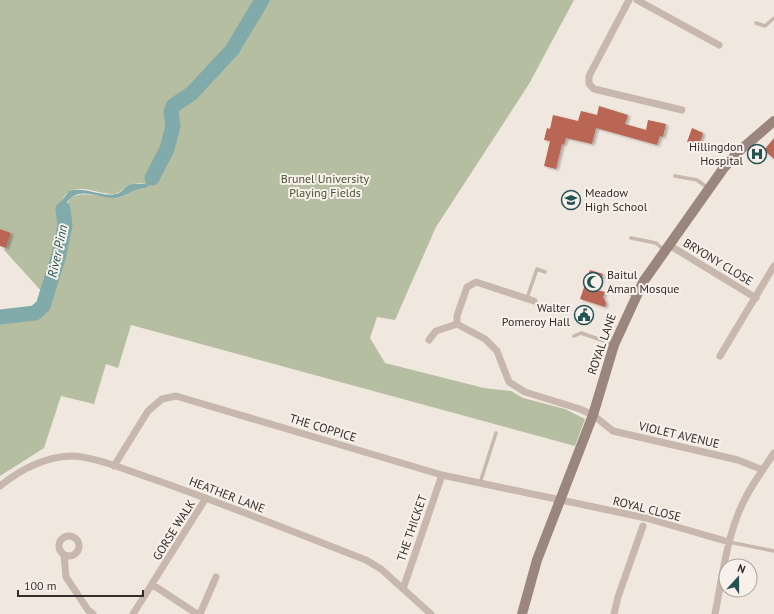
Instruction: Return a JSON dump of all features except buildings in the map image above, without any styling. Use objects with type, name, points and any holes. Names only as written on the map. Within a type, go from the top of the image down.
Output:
[{"type":"street","points":[[629,0],[589,76],[589,84],[594,89],[682,110]]},
{"type":"street","points":[[637,0],[718,45]]},
{"type":"street","name":"ROYAL LANE","points":[[522,614],[537,560],[593,415],[614,345],[635,296],[643,282],[708,188],[738,152],[774,121]]},
{"type":"street","name":"BRYONY CLOSE","points":[[667,248],[756,298]]},
{"type":"street","name":"BRYONY CLOSE","points":[[720,356],[774,266]]},
{"type":"street","points":[[429,340],[436,331],[457,324],[457,316],[467,287],[476,282],[530,299]]},
{"type":"street","name":"VIOLET AVENUE","points":[[457,324],[485,339],[497,351],[509,382],[525,392],[580,409],[593,415],[613,431],[738,460],[763,470]]},
{"type":"street","name":"THE COPPICE","points":[[114,466],[148,411],[162,399],[176,396],[442,475],[480,484],[560,499]]},
{"type":"street","points":[[715,614],[729,542],[747,495],[774,453]]},
{"type":"street","name":"HEATHER LANE","points":[[0,486],[29,466],[44,460],[62,457],[82,457],[114,466],[206,498],[366,560],[381,569],[431,614]]},
{"type":"street","name":"THE THICKET","points":[[403,589],[442,475]]},
{"type":"street","name":"GORSE WALK","points":[[133,614],[153,585],[206,498]]},
{"type":"street","name":"ROYAL CLOSE","points":[[560,499],[646,518],[729,542]]},
{"type":"street","points":[[614,614],[618,597],[642,526]]},
{"type":"street","points":[[64,555],[66,578],[88,610],[93,614]]},
{"type":"street","points":[[153,585],[199,614],[216,577]]},
{"type":"lane","points":[[756,23],[765,26],[774,18]]},
{"type":"lane","points":[[750,141],[758,150]]},
{"type":"lane","points":[[675,176],[697,180],[708,188]]},
{"type":"lane","points":[[631,238],[656,243],[667,248]]},
{"type":"lane","points":[[530,299],[537,269],[545,272]]},
{"type":"lane","points":[[610,285],[635,296]]},
{"type":"lane","points":[[574,336],[581,334],[614,345]]},
{"type":"lane","points":[[480,484],[496,433]]},
{"type":"lane","points":[[729,542],[774,551]]},
{"type":"green space","name":"Brunel University Playing Fields","points":[[0,0],[574,0],[529,84],[436,227],[395,320],[377,317],[370,338],[385,363],[484,388],[511,391],[523,398],[565,409],[585,419],[575,446],[131,325],[118,368],[106,364],[94,404],[61,396],[44,448],[0,476],[0,315],[21,313],[32,310],[41,301],[44,294],[4,250],[11,233],[0,229]],"holes":[[[161,161],[146,188],[138,189],[117,198],[90,195],[75,196],[67,203],[63,229],[61,208],[64,196],[68,192],[75,189],[83,189],[114,194],[132,184],[145,184]]]},
{"type":"water","points":[[161,160],[157,177],[146,188],[138,189],[116,198],[82,194],[70,198],[65,205],[68,222],[63,230],[60,203],[69,191],[81,190],[110,195],[116,194],[129,185],[145,184]]},
{"type":"waterway","name":"River Pinn","points":[[152,178],[167,149],[173,126],[171,112],[173,106],[192,93],[232,50],[262,0]]},
{"type":"waterway","name":"River Pinn","points":[[0,317],[35,313],[43,306],[59,255],[65,225],[63,209]]},
{"type":"place","name":"Hillingdon Hospital","points":[[757,154]]},
{"type":"place","name":"Meadow High School","points":[[571,200]]},
{"type":"place","name":"Baitul Aman Mosque","points":[[593,282]]},
{"type":"place","name":"Walter Pomeroy Hall","points":[[584,315]]}]
